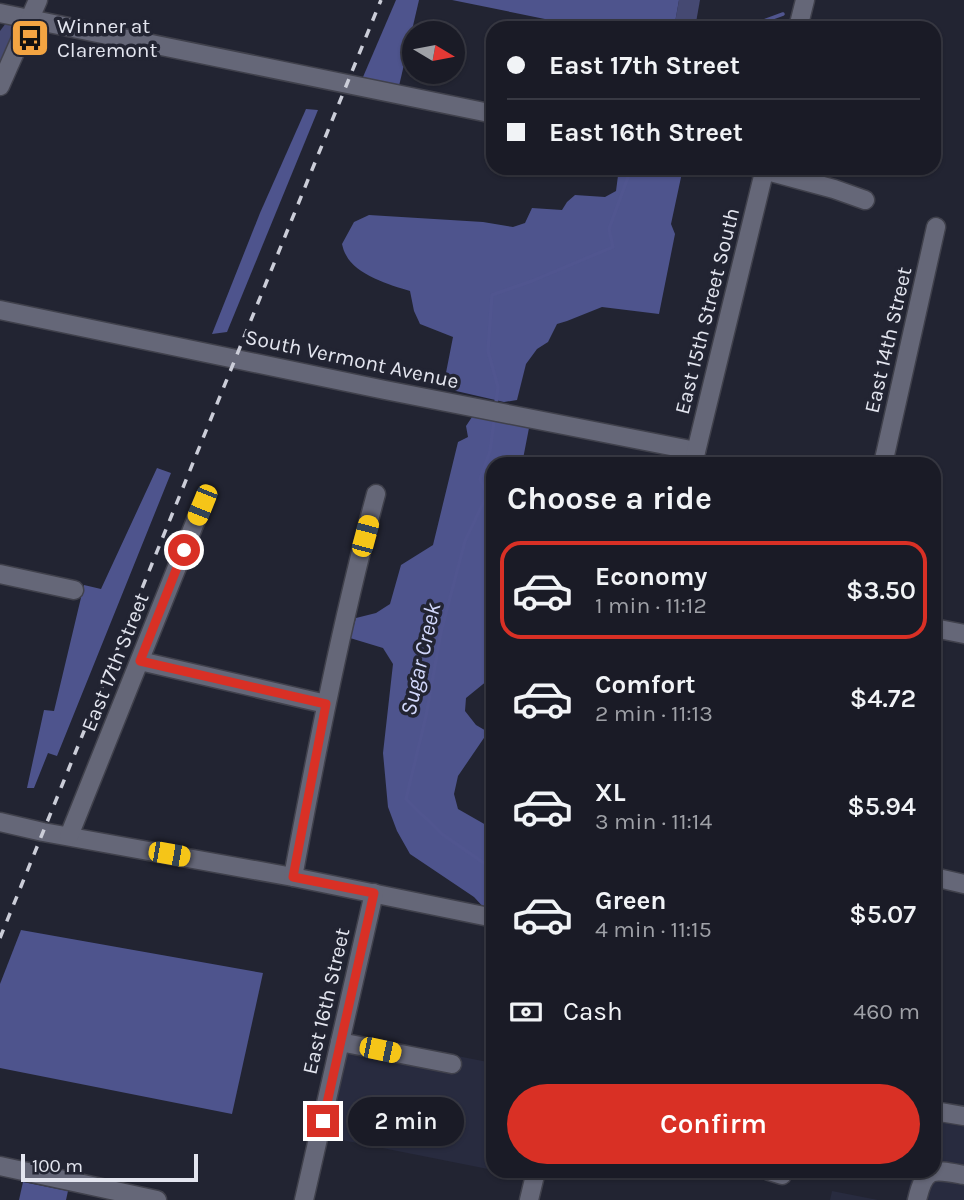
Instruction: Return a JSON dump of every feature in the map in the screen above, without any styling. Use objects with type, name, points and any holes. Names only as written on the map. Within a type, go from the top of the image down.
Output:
[{"type":"street","points":[[6,0],[0,13],[486,112]]},
{"type":"street","points":[[0,86],[38,0]]},
{"type":"street","points":[[800,21],[805,0]]},
{"type":"street","name":"East 15th Street South","points":[[695,457],[761,175]]},
{"type":"street","points":[[784,175],[865,200]]},
{"type":"street","name":"East 14th Street","points":[[885,457],[936,227]]},
{"type":"street","name":"South Vermont Avenue","points":[[0,310],[695,457]]},
{"type":"street","points":[[293,877],[326,704],[376,494]]},
{"type":"street","name":"East 17th Street","points":[[69,836],[202,505]]},
{"type":"street","points":[[0,574],[74,590]]},
{"type":"street","points":[[941,629],[964,634]]},
{"type":"street","points":[[140,661],[326,704]]},
{"type":"street","points":[[0,822],[486,916]]},
{"type":"street","points":[[941,879],[964,884]]},
{"type":"street","name":"East 16th Street","points":[[304,1200],[374,893]]},
{"type":"street","points":[[340,1042],[452,1064]]},
{"type":"street","points":[[941,1112],[964,1116]]},
{"type":"street","points":[[0,1166],[157,1200]]},
{"type":"street","points":[[941,1171],[964,1175]]},
{"type":"street","points":[[529,1200],[534,1178]]},
{"type":"street","points":[[917,1200],[925,1178]]},
{"type":"shaded area","points":[[396,0],[419,0],[414,21],[402,21],[402,73],[399,86],[363,77]]},
{"type":"shaded area","points":[[452,0],[679,0],[675,21],[555,21]]},
{"type":"shaded area","points":[[679,0],[700,0],[696,21],[675,21]]},
{"type":"shaded area","points":[[6,23],[18,28],[0,72],[0,31]]},
{"type":"shaded area","points":[[306,109],[318,110],[227,332],[212,334],[260,213]]},
{"type":"shaded area","points":[[618,175],[682,175],[671,224],[675,234],[659,314],[602,307],[557,324],[548,342],[537,349],[526,364],[517,400],[504,402],[443,388],[453,337],[420,324],[410,291],[365,274],[351,262],[342,244],[354,222],[369,215],[483,222],[513,227],[525,223],[532,208],[562,210],[575,195],[605,197],[616,191]]},
{"type":"shaded area","points":[[472,417],[529,428],[523,457],[486,457],[486,682],[466,698],[465,711],[476,725],[486,731],[486,735],[458,776],[454,794],[458,809],[486,825],[486,910],[474,897],[410,854],[397,831],[388,807],[383,753],[393,664],[383,648],[350,638],[356,618],[376,613],[390,604],[401,565],[433,545],[458,442],[468,437],[466,426]]},
{"type":"shaded area","points":[[157,468],[171,473],[57,756],[48,753],[34,788],[27,788],[44,710],[54,711],[84,585],[101,589]]},
{"type":"shaded area","points":[[21,930],[263,973],[232,1114],[0,1068],[0,984]]},
{"type":"shaded area","points":[[350,1035],[486,1062],[486,1169],[327,1137]]},
{"type":"shaded area","points":[[358,1099],[392,1106],[387,1131],[367,1120]]},
{"type":"shaded area","points":[[941,1118],[964,1120],[964,1200],[906,1200],[911,1178],[941,1178]]},
{"type":"shaded area","points":[[23,1182],[68,1191],[66,1200],[19,1200]]},
{"type":"shaded area","points":[[832,1191],[878,1200],[830,1200]]},
{"type":"waterway","name":"Sugar Creek","points":[[764,21],[783,14]]},
{"type":"waterway","name":"Sugar Creek","points":[[496,402],[498,387],[488,351],[492,295],[613,247],[609,229],[628,175]]},
{"type":"waterway","name":"Sugar Creek","points":[[488,457],[494,421]]},
{"type":"waterway","name":"Sugar Creek","points":[[486,462],[480,479],[486,493]]},
{"type":"waterway","name":"Sugar Creek","points":[[486,497],[465,541],[441,632],[426,716],[406,799],[442,834],[486,864]]},
{"type":"railway","points":[[0,938],[381,0]]},
{"type":"place","name":"Winner at Claremont","points":[[30,38]]},
{"type":"route","points":[[184,550],[140,661],[326,704],[293,877],[374,893],[323,1121]]}]
